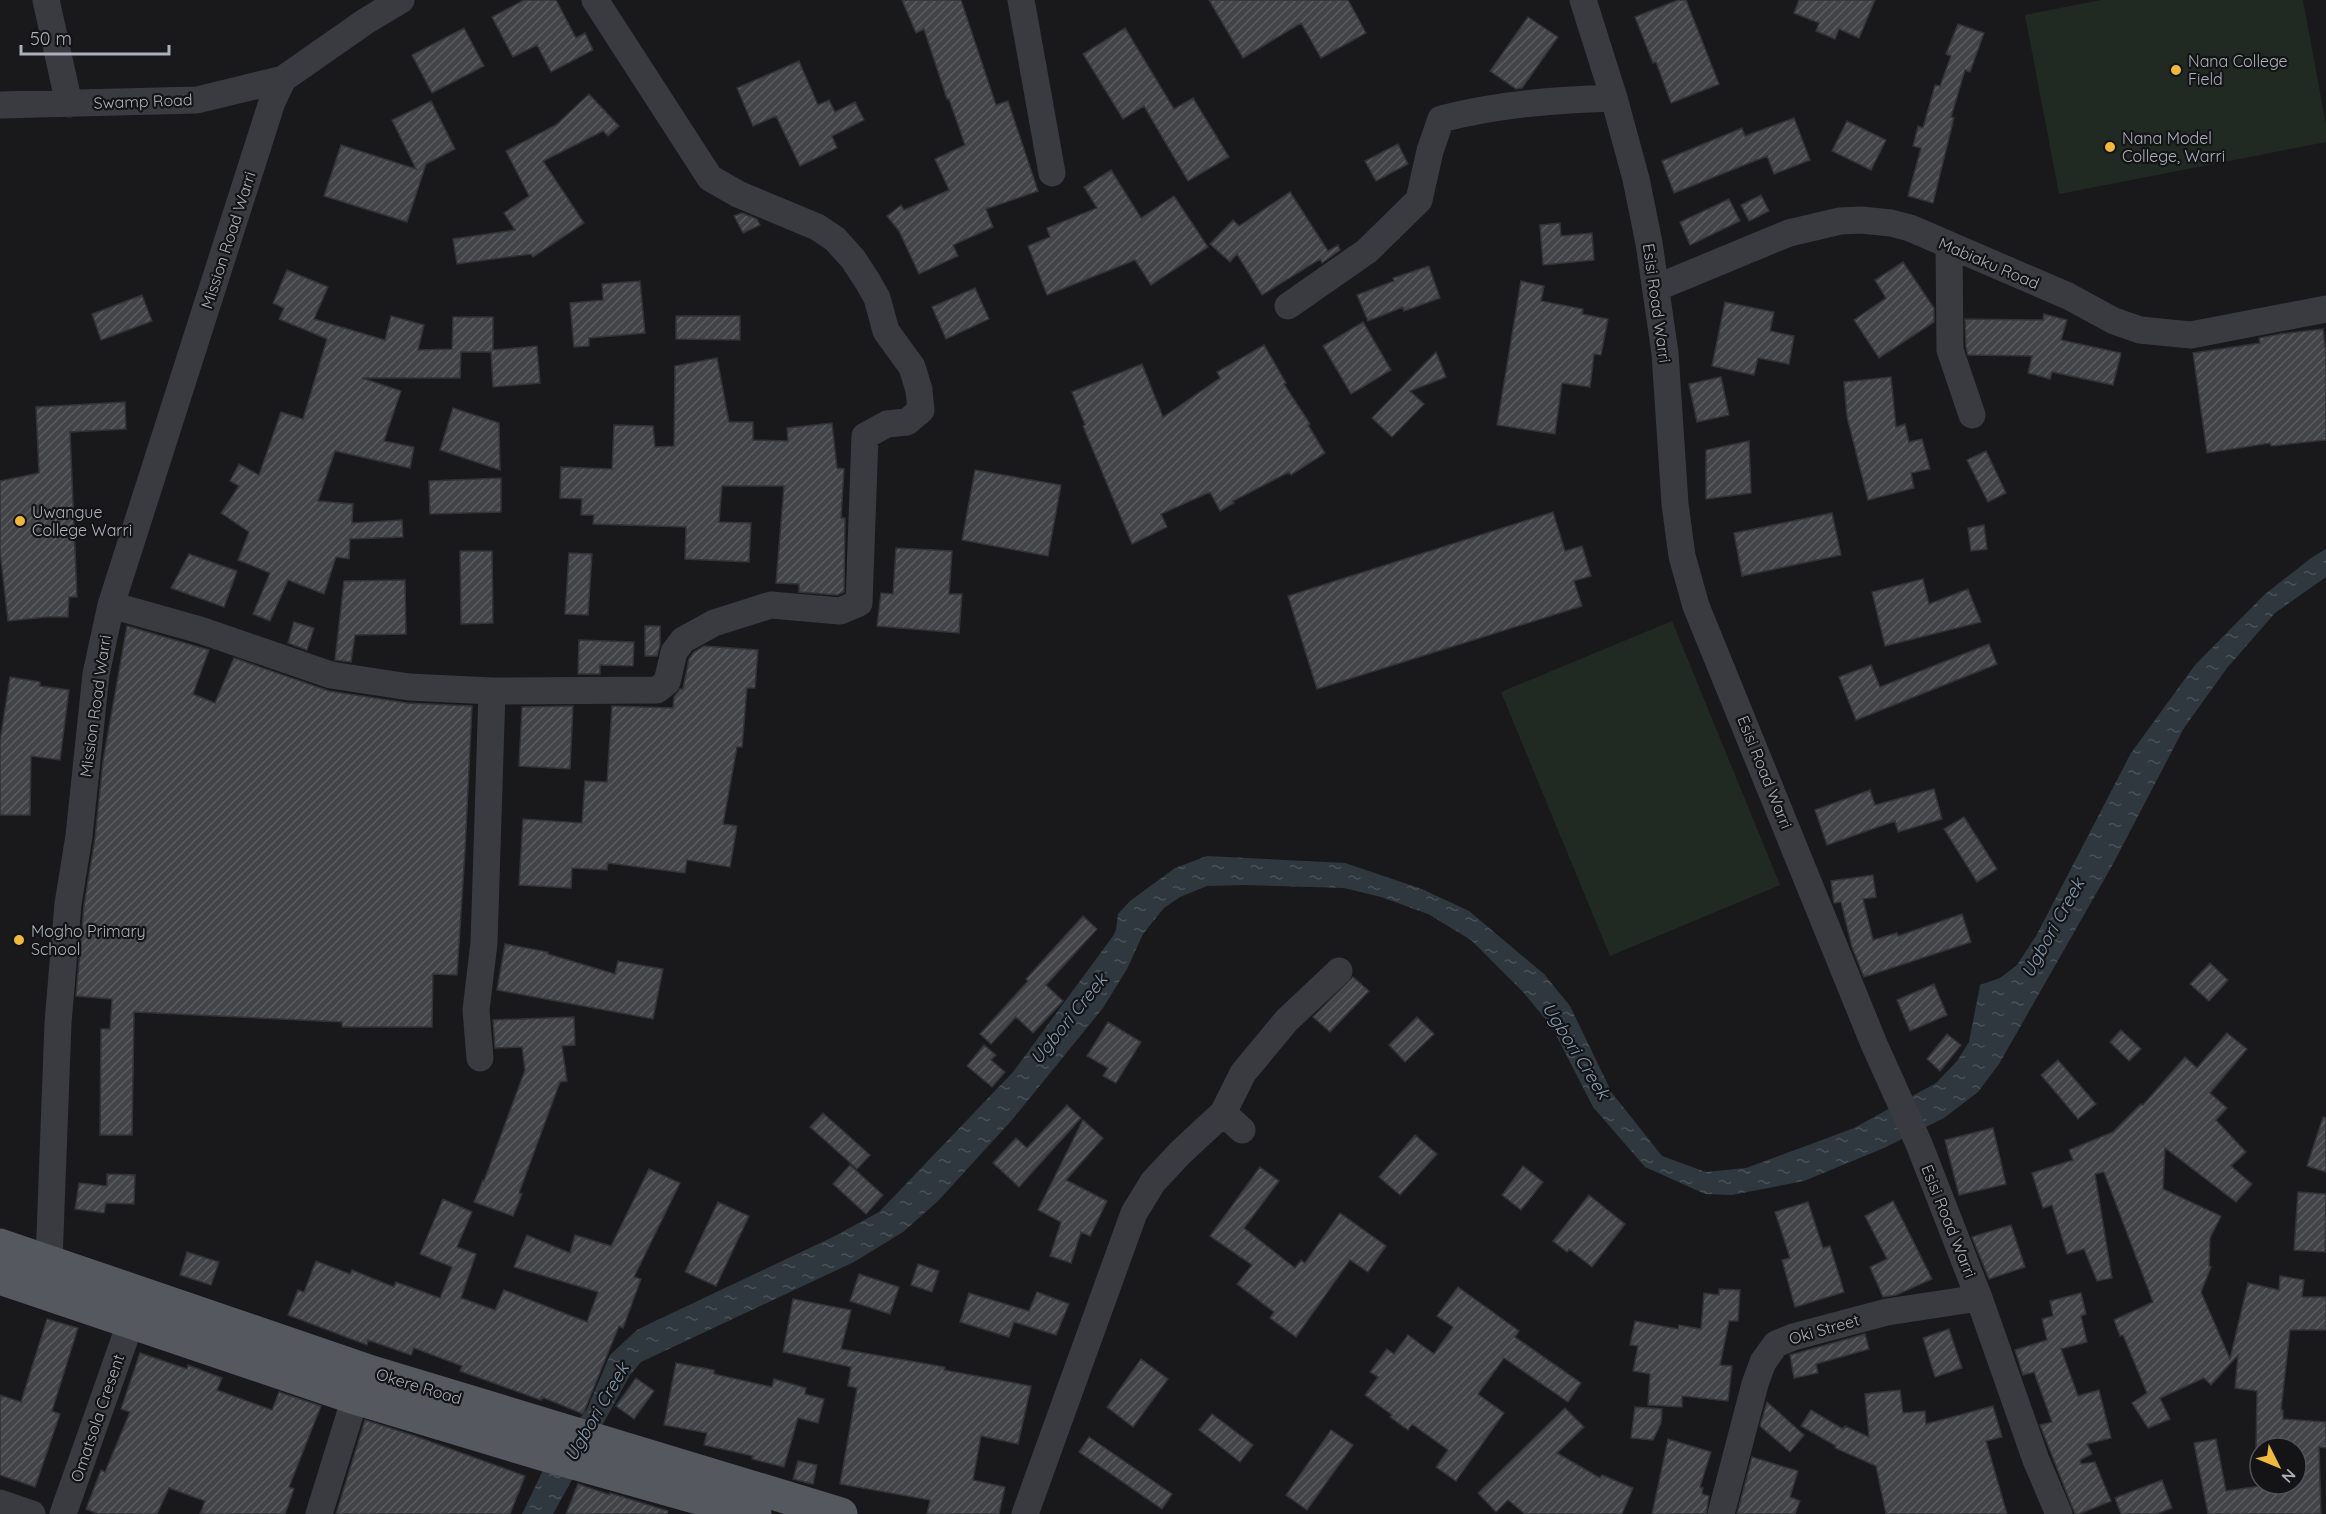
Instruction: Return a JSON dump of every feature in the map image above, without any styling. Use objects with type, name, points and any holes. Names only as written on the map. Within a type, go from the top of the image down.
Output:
[{"type":"main road","name":"Okere Road","points":[[0,1245],[372,1372],[568,1431],[601,1456],[755,1514]]},
{"type":"main road","name":"Okere Road","points":[[0,1278],[355,1398],[545,1455],[601,1456],[841,1514]]},
{"type":"street","points":[[46,0],[69,104]]},
{"type":"street","name":"Swamp Road","points":[[0,105],[197,100],[278,91],[360,10],[401,0]]},
{"type":"street","points":[[111,605],[200,630],[331,675],[409,687],[492,691],[657,690],[667,682],[674,652],[683,640],[714,623],[771,605],[840,611],[859,603],[865,436],[887,424],[907,422],[921,410],[919,390],[912,367],[886,331],[877,298],[853,259],[835,239],[817,227],[738,194],[710,178],[595,0]]},
{"type":"street","points":[[1021,0],[1052,173]]},
{"type":"street","name":"Esisi Road Warri","points":[[1583,0],[1614,98],[1636,179],[1656,288],[1665,353],[1675,504],[1682,556],[1693,596],[1918,1144],[1979,1298],[2036,1460],[2059,1514]]},
{"type":"street","name":"Mission Road Warri","points":[[49,1262],[58,1023],[68,904],[96,674],[111,605],[278,91]]},
{"type":"street","points":[[1288,306],[1367,251],[1419,200],[1430,151],[1442,119],[1482,108],[1556,100],[1614,98]]},
{"type":"street","name":"Mabiaku Road","points":[[1656,288],[1789,233],[1840,221],[1861,220],[1891,223],[1910,228],[2068,296],[2114,321],[2140,330],[2191,335],[2326,309]]},
{"type":"street","points":[[1950,246],[1950,350],[1972,415]]},
{"type":"street","points":[[480,1058],[476,1010],[484,943],[492,691]]},
{"type":"street","points":[[1025,1514],[1134,1213],[1153,1182],[1180,1153],[1232,1122],[1243,1073],[1287,1020],[1339,971]]},
{"type":"street","name":"Oki Street","points":[[1721,1514],[1755,1384],[1763,1362],[1776,1344],[1792,1336],[1887,1312],[1979,1298]]},
{"type":"street","name":"Omatsola Cresent","points":[[63,1514],[130,1321]]},
{"type":"street","points":[[319,1514],[355,1398]]},
{"type":"street","points":[[0,1503],[32,1514]]},
{"type":"shaded area","name":"Nana College Field","points":[[2101,0],[2303,0],[2326,125],[2326,142],[2059,194],[2025,15]]},
{"type":"shaded area","points":[[1672,621],[1780,885],[1610,956],[1501,692]]},
{"type":"water","name":"Ugbori Creek","points":[[2326,549],[2326,577],[2275,613],[2227,668],[2184,728],[2113,864],[1999,1064],[1978,1092],[1944,1118],[1884,1148],[1804,1181],[1732,1195],[1705,1194],[1645,1167],[1593,1107],[1552,1027],[1523,992],[1471,940],[1428,914],[1381,897],[1344,888],[1207,886],[1180,897],[1164,908],[1143,934],[1127,969],[1103,1008],[1012,1120],[938,1201],[903,1232],[854,1262],[641,1362],[630,1375],[553,1514],[522,1514],[545,1466],[587,1409],[610,1355],[637,1330],[833,1237],[879,1212],[1013,1072],[1113,936],[1118,914],[1130,901],[1175,868],[1207,856],[1345,863],[1422,889],[1469,911],[1544,974],[1570,1006],[1612,1093],[1662,1156],[1706,1172],[1746,1168],[1854,1128],[1936,1083],[1957,1061],[1969,1042],[1980,985],[2000,978],[2017,965],[2036,936],[2131,753],[2195,665],[2264,595]]},
{"type":"building","points":[[524,0],[556,0],[576,38],[585,33],[593,50],[551,72],[537,45],[513,57],[492,17]]},
{"type":"building","points":[[902,0],[961,0],[996,105],[1008,101],[1038,191],[986,209],[993,227],[953,245],[958,256],[919,274],[899,231],[887,216],[901,205],[904,210],[949,190],[935,159],[965,145],[924,29],[916,33]]},
{"type":"building","points":[[1209,0],[1348,0],[1366,33],[1321,58],[1301,23],[1243,58]]},
{"type":"building","points":[[1678,0],[1686,0],[1719,84],[1671,103],[1656,62],[1653,63],[1635,17]]},
{"type":"building","points":[[1799,0],[1875,0],[1859,38],[1839,29],[1835,39],[1816,31],[1819,23],[1794,13]]},
{"type":"building","points":[[1528,17],[1558,37],[1522,88],[1516,89],[1490,71]]},
{"type":"building","points":[[1958,24],[1984,33],[1970,72],[1965,70],[1951,117],[1954,118],[1933,203],[1908,196],[1921,148],[1913,146],[1918,126],[1923,128],[1935,85],[1940,86],[1951,56],[1946,54]]},
{"type":"building","points":[[464,28],[484,66],[432,93],[412,55]]},
{"type":"building","points":[[1125,28],[1174,109],[1193,98],[1229,157],[1188,181],[1144,106],[1123,119],[1083,54]]},
{"type":"building","points":[[799,61],[818,105],[829,100],[835,112],[855,102],[864,120],[832,136],[837,148],[800,166],[776,116],[753,126],[737,88]]},
{"type":"building","points":[[589,94],[619,126],[608,136],[603,131],[543,161],[584,223],[533,257],[531,254],[457,264],[453,239],[515,230],[504,213],[529,196],[506,151],[556,125]]},
{"type":"building","points":[[431,101],[455,149],[426,164],[407,222],[324,196],[341,145],[416,169],[392,120]]},
{"type":"building","points":[[1794,118],[1810,160],[1774,174],[1767,156],[1674,193],[1662,161],[1742,128],[1745,136]]},
{"type":"building","points":[[1847,121],[1886,140],[1871,170],[1832,151]]},
{"type":"building","points":[[1398,144],[1408,164],[1376,181],[1365,161]]},
{"type":"building","points":[[1111,170],[1141,218],[1174,196],[1208,247],[1151,285],[1135,260],[1047,295],[1028,246],[1050,237],[1047,228],[1097,208],[1084,187]]},
{"type":"building","points":[[1290,192],[1328,251],[1338,245],[1340,250],[1322,263],[1320,259],[1262,295],[1237,254],[1230,262],[1210,244],[1233,220],[1239,226]]},
{"type":"building","points":[[1761,195],[1769,211],[1749,221],[1741,205]]},
{"type":"building","points":[[1729,199],[1740,221],[1690,245],[1680,222]]},
{"type":"building","points":[[742,213],[757,219],[760,225],[743,233],[734,216]]},
{"type":"building","points":[[1560,223],[1561,236],[1592,233],[1594,260],[1543,265],[1540,225]]},
{"type":"building","points":[[1903,262],[1934,308],[1934,322],[1879,358],[1854,320],[1886,298],[1875,280]]},
{"type":"building","points":[[1429,266],[1440,298],[1404,311],[1403,307],[1368,321],[1357,295],[1394,281],[1393,278]]},
{"type":"building","points":[[287,270],[328,287],[314,319],[385,340],[391,316],[424,325],[418,350],[452,349],[453,317],[493,317],[493,350],[537,346],[540,383],[493,387],[491,352],[461,352],[460,378],[362,378],[401,391],[384,441],[414,447],[410,468],[335,451],[318,501],[353,504],[352,523],[402,520],[403,537],[350,539],[349,559],[336,557],[324,594],[288,580],[270,621],[253,614],[270,573],[238,560],[249,532],[221,513],[239,486],[230,481],[239,464],[259,475],[281,412],[303,419],[327,339],[279,319],[284,308],[273,303]]},
{"type":"building","points":[[640,281],[645,333],[589,338],[589,346],[574,347],[570,303],[603,300],[602,284]]},
{"type":"building","points":[[1521,281],[1544,286],[1541,301],[1583,309],[1582,314],[1608,319],[1601,355],[1594,354],[1590,387],[1562,383],[1555,434],[1497,425]]},
{"type":"building","points":[[975,288],[989,319],[946,339],[932,307]]},
{"type":"building","points":[[142,295],[152,321],[101,340],[92,314]]},
{"type":"building","points":[[1725,302],[1774,312],[1770,331],[1794,336],[1789,364],[1758,358],[1754,375],[1712,366]]},
{"type":"building","points":[[2044,314],[2067,320],[2061,340],[2121,353],[2113,385],[2052,372],[2050,379],[2028,373],[2032,356],[1968,355],[1965,319],[2043,320]]},
{"type":"building","points":[[676,316],[740,316],[740,340],[676,339]]},
{"type":"building","points":[[1363,322],[1391,370],[1351,394],[1323,346]]},
{"type":"building","points":[[2323,329],[2326,355],[2326,440],[2271,446],[2270,443],[2207,453],[2193,353],[2260,343],[2259,338],[2280,334]]},
{"type":"building","points":[[1264,345],[1325,453],[1291,475],[1289,472],[1233,501],[1234,503],[1220,511],[1210,492],[1161,514],[1167,527],[1132,544],[1083,426],[1085,425],[1072,392],[1142,364],[1163,417],[1220,378],[1217,372]]},
{"type":"building","points":[[1436,352],[1446,377],[1410,391],[1424,404],[1392,437],[1372,418]]},
{"type":"building","points":[[717,358],[729,422],[753,422],[753,440],[788,441],[787,428],[832,423],[837,468],[844,469],[841,518],[845,518],[844,592],[837,595],[799,592],[799,584],[776,583],[784,486],[722,486],[719,522],[751,523],[749,562],[685,559],[686,527],[593,524],[594,515],[581,515],[582,499],[560,498],[561,467],[612,469],[614,425],[653,426],[655,447],[674,446],[675,366]]},
{"type":"building","points":[[1721,377],[1729,415],[1697,422],[1689,384]]},
{"type":"building","points":[[1891,377],[1896,427],[1905,424],[1909,442],[1922,439],[1930,469],[1911,473],[1914,488],[1868,500],[1847,417],[1844,382]]},
{"type":"building","points":[[125,402],[126,429],[70,432],[77,597],[69,597],[68,617],[8,621],[0,551],[0,481],[39,473],[36,407]]},
{"type":"building","points":[[453,408],[499,423],[500,470],[440,450]]},
{"type":"building","points":[[1749,441],[1751,493],[1706,499],[1706,450]]},
{"type":"building","points":[[1986,451],[2006,493],[1988,502],[1967,460]]},
{"type":"building","points":[[975,470],[1061,485],[1048,556],[962,540]]},
{"type":"building","points":[[501,478],[501,512],[430,514],[429,481]]},
{"type":"building","points":[[1553,512],[1565,551],[1582,546],[1591,576],[1574,581],[1582,606],[1317,689],[1288,596]]},
{"type":"building","points":[[1832,513],[1841,555],[1742,576],[1734,533]]},
{"type":"building","points":[[1984,525],[1987,549],[1971,551],[1968,528]]},
{"type":"building","points":[[896,548],[952,551],[949,594],[962,594],[959,633],[877,626],[881,593],[893,594]]},
{"type":"building","points":[[460,551],[492,551],[493,623],[461,624]]},
{"type":"building","points":[[569,553],[592,554],[588,615],[565,614]]},
{"type":"building","points":[[189,554],[237,571],[224,607],[171,588]]},
{"type":"building","points":[[1923,579],[1929,604],[1968,589],[1981,622],[1885,646],[1872,592]]},
{"type":"building","points":[[405,580],[406,634],[355,635],[351,662],[335,660],[344,581]]},
{"type":"building","points":[[294,622],[314,628],[307,650],[288,643]]},
{"type":"building","points":[[127,626],[209,650],[193,694],[215,703],[234,658],[329,691],[407,703],[472,706],[465,851],[457,975],[433,974],[432,1027],[342,1027],[342,1022],[134,1012],[132,1135],[100,1135],[101,1029],[110,1029],[112,999],[76,996],[84,906],[95,838],[103,761]]},
{"type":"building","points":[[645,626],[660,626],[660,645],[657,656],[645,656]]},
{"type":"building","points":[[579,640],[634,642],[633,666],[600,665],[600,674],[578,674]]},
{"type":"building","points":[[1989,644],[1997,664],[1856,720],[1839,677],[1871,665],[1880,687]]},
{"type":"building","points":[[704,646],[758,650],[755,688],[747,688],[742,747],[737,747],[723,824],[737,826],[730,867],[687,860],[685,873],[608,863],[607,870],[572,868],[571,888],[519,885],[523,819],[582,823],[585,781],[607,782],[612,706],[673,708],[674,697],[680,689],[683,689],[689,659],[694,652]]},
{"type":"building","points":[[10,677],[40,682],[40,686],[69,690],[60,760],[31,756],[30,815],[0,815],[0,741]]},
{"type":"building","points":[[573,706],[570,769],[519,766],[522,707]]},
{"type":"building","points":[[1934,789],[1942,819],[1898,832],[1895,821],[1827,845],[1815,810],[1870,790],[1875,805]]},
{"type":"building","points":[[1964,817],[1997,869],[1977,882],[1944,829]]},
{"type":"building","points":[[1873,875],[1876,897],[1863,899],[1873,940],[1897,933],[1898,936],[1962,914],[1971,942],[1864,977],[1852,947],[1841,902],[1834,903],[1831,881]]},
{"type":"building","points":[[1083,916],[1097,929],[1046,985],[1063,1001],[1033,1033],[1016,1017],[991,1044],[980,1034]]},
{"type":"building","points":[[505,944],[548,952],[548,954],[615,974],[618,961],[663,969],[653,1019],[497,990]]},
{"type":"building","points":[[2210,963],[2228,980],[2209,1001],[2190,984]]},
{"type":"building","points":[[1353,977],[1369,991],[1330,1032],[1313,1017]]},
{"type":"building","points":[[1934,984],[1947,1015],[1910,1031],[1897,1000]]},
{"type":"building","points":[[574,1017],[575,1045],[562,1046],[567,1081],[560,1082],[519,1193],[522,1194],[513,1216],[474,1202],[525,1070],[522,1047],[495,1048],[493,1020]]},
{"type":"building","points":[[1417,1017],[1434,1034],[1405,1062],[1389,1045]]},
{"type":"building","points":[[1108,1022],[1141,1042],[1116,1083],[1103,1076],[1108,1068],[1087,1056]]},
{"type":"building","points":[[2121,1030],[2141,1049],[2129,1061],[2110,1042]]},
{"type":"building","points":[[2227,1033],[2247,1049],[2210,1093],[2227,1108],[2216,1120],[2246,1152],[2231,1166],[2252,1184],[2236,1202],[2165,1148],[2163,1189],[2221,1216],[2210,1238],[2209,1266],[2211,1267],[2201,1292],[2230,1359],[2248,1283],[2279,1290],[2280,1276],[2304,1280],[2302,1297],[2326,1297],[2326,1330],[2290,1330],[2281,1410],[2283,1410],[2283,1419],[2326,1422],[2326,1448],[2319,1447],[2321,1514],[2208,1514],[2194,1443],[2216,1439],[2226,1491],[2248,1488],[2248,1496],[2308,1496],[2308,1436],[2256,1436],[2257,1391],[2235,1388],[2238,1355],[2211,1385],[2204,1378],[2160,1398],[2170,1419],[2148,1428],[2132,1403],[2147,1393],[2123,1335],[2120,1336],[2114,1320],[2153,1302],[2104,1172],[2095,1174],[2112,1278],[2097,1281],[2084,1249],[2067,1254],[2052,1205],[2043,1208],[2032,1173],[2073,1160],[2069,1150],[2113,1132],[2141,1104],[2143,1105],[2185,1057],[2197,1068]]},
{"type":"building","points":[[1947,1034],[1961,1045],[1940,1071],[1927,1059]]},
{"type":"building","points":[[984,1045],[996,1055],[991,1060],[1005,1072],[992,1087],[967,1066]]},
{"type":"building","points":[[2058,1060],[2096,1104],[2078,1119],[2041,1075]]},
{"type":"building","points":[[1067,1105],[1081,1118],[1019,1187],[993,1163],[1016,1138],[1027,1148]]},
{"type":"building","points":[[823,1113],[870,1155],[857,1169],[810,1127]]},
{"type":"building","points":[[2323,1117],[2326,1118],[2326,1172],[2307,1166]]},
{"type":"building","points":[[1083,1120],[1103,1138],[1066,1180],[1107,1201],[1090,1236],[1081,1232],[1071,1263],[1050,1256],[1061,1222],[1038,1210]]},
{"type":"building","points":[[1993,1128],[2006,1184],[1959,1195],[1945,1140]]},
{"type":"building","points":[[1415,1135],[1437,1154],[1400,1195],[1379,1177]]},
{"type":"building","points":[[850,1165],[883,1195],[866,1214],[833,1184]]},
{"type":"building","points":[[1523,1166],[1543,1182],[1521,1210],[1502,1195]]},
{"type":"building","points":[[1260,1167],[1279,1181],[1244,1228],[1295,1268],[1301,1260],[1305,1263],[1340,1213],[1386,1246],[1368,1272],[1350,1260],[1296,1337],[1270,1318],[1274,1312],[1237,1284],[1252,1265],[1210,1236]]},
{"type":"building","points":[[649,1169],[680,1183],[634,1277],[641,1279],[623,1328],[619,1326],[583,1414],[542,1397],[541,1400],[460,1371],[462,1366],[414,1348],[411,1355],[368,1340],[367,1345],[288,1315],[298,1290],[304,1292],[316,1261],[350,1274],[352,1270],[394,1287],[396,1282],[440,1298],[452,1267],[420,1254],[443,1199],[472,1212],[457,1247],[476,1254],[461,1298],[495,1310],[504,1290],[587,1322],[598,1292],[514,1267],[527,1235],[570,1253],[575,1235],[611,1246]]},
{"type":"building","points":[[107,1174],[135,1175],[134,1204],[106,1203],[104,1213],[75,1209],[79,1183],[107,1186]]},
{"type":"building","points":[[2298,1192],[2326,1194],[2325,1252],[2294,1250]]},
{"type":"building","points":[[1589,1195],[1625,1224],[1592,1267],[1569,1249],[1567,1252],[1553,1241]]},
{"type":"building","points":[[1893,1201],[1932,1279],[1896,1295],[1883,1297],[1870,1267],[1887,1259],[1865,1216]]},
{"type":"building","points":[[718,1202],[749,1216],[716,1286],[685,1272]]},
{"type":"building","points":[[1808,1202],[1823,1248],[1830,1246],[1844,1292],[1795,1307],[1782,1260],[1790,1258],[1775,1212]]},
{"type":"building","points":[[2011,1225],[2025,1267],[1989,1279],[1972,1237]]},
{"type":"building","points":[[187,1252],[219,1262],[211,1285],[180,1275]]},
{"type":"building","points":[[918,1264],[939,1271],[932,1292],[911,1285]]},
{"type":"building","points":[[859,1274],[899,1287],[890,1314],[850,1301]]},
{"type":"building","points":[[1458,1287],[1519,1331],[1515,1337],[1581,1383],[1568,1402],[1504,1358],[1478,1394],[1504,1413],[1456,1481],[1436,1467],[1448,1450],[1412,1424],[1408,1430],[1365,1395],[1378,1377],[1370,1372],[1387,1349],[1394,1354],[1408,1335],[1434,1354],[1453,1327],[1437,1316]]},
{"type":"building","points":[[1719,1289],[1740,1290],[1738,1321],[1729,1321],[1720,1365],[1732,1366],[1728,1401],[1682,1396],[1682,1407],[1648,1405],[1650,1374],[1633,1371],[1638,1346],[1630,1345],[1635,1321],[1678,1329],[1679,1325],[1701,1329],[1704,1293],[1719,1295]]},
{"type":"building","points":[[1037,1292],[1069,1304],[1056,1335],[1014,1322],[1009,1337],[960,1322],[969,1293],[1029,1311]]},
{"type":"building","points":[[2081,1293],[2086,1314],[2081,1316],[2087,1342],[2061,1349],[2078,1396],[2099,1390],[2111,1438],[2087,1444],[2092,1454],[2080,1460],[2081,1464],[2095,1462],[2111,1501],[2075,1514],[2040,1425],[2052,1422],[2034,1372],[2023,1375],[2015,1350],[2047,1340],[2042,1319],[2053,1316],[2050,1301]]},
{"type":"building","points":[[793,1299],[851,1310],[841,1349],[945,1367],[944,1370],[1031,1386],[1018,1444],[981,1436],[973,1480],[1005,1487],[999,1514],[927,1514],[930,1500],[840,1484],[857,1388],[848,1386],[851,1367],[783,1352]]},
{"type":"building","points":[[47,1319],[78,1328],[52,1411],[60,1414],[35,1487],[0,1475],[0,1395],[21,1402]]},
{"type":"building","points":[[1949,1329],[1962,1368],[1935,1377],[1923,1338]]},
{"type":"building","points":[[1865,1334],[1869,1349],[1816,1364],[1818,1373],[1794,1378],[1790,1355]]},
{"type":"building","points":[[140,1353],[187,1369],[188,1365],[222,1378],[217,1390],[272,1410],[279,1392],[321,1406],[289,1487],[294,1489],[285,1514],[200,1514],[205,1501],[169,1488],[157,1514],[98,1514],[86,1509],[101,1470],[105,1472],[130,1412],[121,1409]]},
{"type":"building","points":[[1141,1359],[1168,1379],[1133,1427],[1107,1407]]},
{"type":"building","points":[[676,1363],[714,1370],[714,1374],[772,1387],[774,1379],[806,1388],[805,1394],[824,1399],[818,1423],[798,1418],[784,1467],[752,1459],[753,1456],[704,1445],[707,1433],[664,1425]]},
{"type":"building","points":[[636,1378],[654,1391],[634,1419],[616,1406]]},
{"type":"building","points":[[1900,1390],[1903,1413],[1925,1411],[1926,1424],[1993,1406],[2002,1437],[1986,1441],[2007,1514],[1886,1514],[1876,1466],[1835,1448],[1836,1446],[1801,1426],[1811,1410],[1843,1429],[1845,1426],[1869,1437],[1865,1394]]},
{"type":"building","points":[[1767,1402],[1804,1435],[1790,1452],[1760,1426]]},
{"type":"building","points":[[1635,1407],[1662,1409],[1661,1423],[1653,1440],[1631,1438]]},
{"type":"building","points":[[1565,1408],[1584,1427],[1557,1453],[1600,1478],[1602,1475],[1633,1488],[1622,1514],[1525,1514],[1508,1500],[1496,1512],[1478,1493]]},
{"type":"building","points":[[1212,1414],[1253,1445],[1240,1462],[1199,1430]]},
{"type":"building","points":[[365,1420],[525,1476],[510,1514],[336,1514]]},
{"type":"building","points":[[1331,1430],[1353,1445],[1307,1510],[1286,1495]]},
{"type":"building","points":[[1089,1437],[1172,1494],[1162,1509],[1079,1452]]},
{"type":"building","points":[[1668,1439],[1711,1452],[1700,1487],[1703,1488],[1702,1494],[1709,1496],[1706,1514],[1652,1514]]},
{"type":"building","points":[[1752,1457],[1798,1471],[1790,1497],[1800,1501],[1795,1514],[1737,1514]]},
{"type":"building","points":[[798,1461],[817,1465],[813,1484],[793,1479]]},
{"type":"building","points":[[2162,1480],[2172,1508],[2156,1514],[2121,1514],[2115,1498]]},
{"type":"building","points":[[578,1484],[668,1511],[667,1514],[566,1514]]},
{"type":"place","name":"Nana College Field","points":[[2176,70]]},
{"type":"place","name":"Nana Model College, Warri","points":[[2110,147]]},
{"type":"place","name":"Uwangue College Warri","points":[[20,521]]},
{"type":"place","name":"Mogho Primary School","points":[[19,940]]}]
